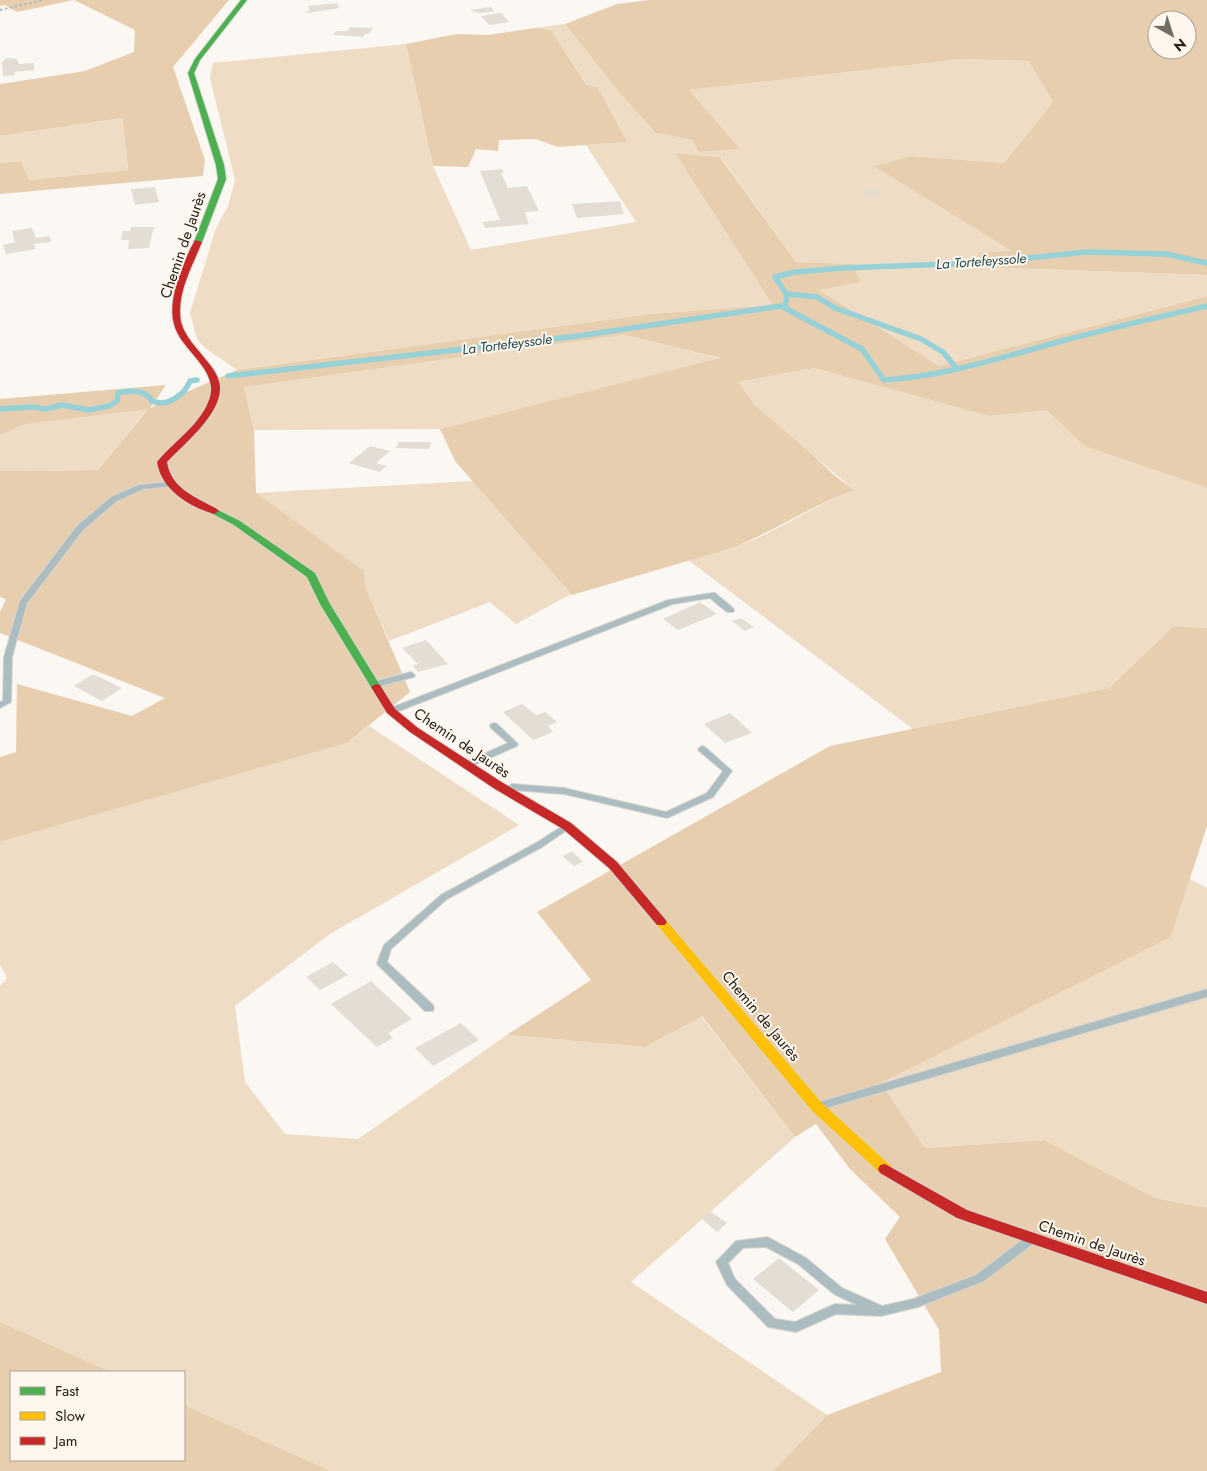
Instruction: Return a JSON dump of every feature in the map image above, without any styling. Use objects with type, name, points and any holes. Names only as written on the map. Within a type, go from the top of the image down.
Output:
[{"type":"street","name":"Chemin de Jaurès","points":[[244,0],[197,60],[191,73],[220,165],[222,179],[177,299],[176,317],[181,333],[215,380],[215,398],[204,415],[162,462],[162,473],[170,484],[174,489],[237,523],[311,574],[325,604],[391,711],[414,730],[466,765],[536,810],[567,826],[613,865],[817,1107],[880,1167],[962,1214],[1207,1298]]},
{"type":"lane","points":[[0,705],[7,702],[8,657],[23,602],[80,528],[114,499],[142,488],[170,484]]},
{"type":"lane","points":[[391,711],[671,602],[712,595],[730,610]]},
{"type":"lane","points":[[373,684],[411,675]]},
{"type":"lane","points":[[466,765],[514,744],[494,726]]},
{"type":"lane","points":[[499,786],[564,791],[667,814],[710,795],[728,771],[702,749]]},
{"type":"lane","points":[[430,1008],[382,963],[387,946],[444,897],[539,845],[567,826]]},
{"type":"lane","points":[[817,1107],[1207,993]]},
{"type":"lane","points":[[881,1311],[838,1291],[802,1261],[767,1242],[740,1244],[722,1262],[731,1282],[772,1324],[796,1327],[835,1309],[881,1311],[914,1304],[980,1278],[1032,1238]]},
{"type":"path","points":[[0,10],[44,0]]},
{"type":"shaded area","points":[[0,0],[74,0],[17,12],[5,5],[0,6]]},
{"type":"shaded area","points":[[74,0],[229,0],[173,67],[205,160],[203,176],[0,194],[0,163],[21,161],[29,180],[128,170],[123,118],[0,136],[0,84],[85,71],[134,52],[135,30]]},
{"type":"shaded area","points":[[650,0],[1207,0],[1207,275],[981,267],[978,253],[1012,251],[874,166],[911,156],[1004,163],[1053,102],[1029,61],[963,59],[689,90],[740,149],[699,152],[692,140],[656,133],[623,97],[565,24],[617,4]]},
{"type":"shaded area","points":[[565,24],[623,97],[656,133],[692,140],[699,152],[739,148],[688,90],[963,59],[1030,61],[1053,102],[1004,163],[911,156],[875,166],[1013,251],[981,267],[1207,275],[1207,296],[939,366],[819,290],[853,264],[796,262],[721,157],[675,153],[774,305],[650,314],[237,370],[205,348],[197,339],[190,313],[216,228],[228,206],[235,180],[210,78],[213,63],[406,44],[433,166],[471,250],[636,222],[586,145],[626,142],[551,30],[535,28]]},
{"type":"shaded area","points":[[535,28],[551,30],[587,85],[598,88],[627,142],[558,147],[536,139],[499,140],[498,151],[476,149],[468,167],[433,166],[406,44],[456,34],[488,35]]},
{"type":"shaded area","points":[[124,118],[128,170],[29,180],[21,161],[0,163],[0,136]]},
{"type":"shaded area","points":[[675,153],[720,157],[796,262],[853,264],[860,282],[819,290],[939,366],[1207,296],[1207,488],[1084,446],[1047,410],[989,416],[814,368],[738,382],[755,405],[834,475],[854,490],[735,547],[572,595],[455,461],[440,429],[720,358],[624,335],[244,387],[254,430],[256,493],[364,571],[365,586],[410,692],[347,743],[0,842],[0,757],[16,752],[17,684],[132,716],[165,698],[0,633],[0,612],[6,599],[0,597],[0,471],[98,470],[148,409],[26,424],[0,435],[0,399],[166,385],[150,408],[237,370],[650,314],[773,305]]},
{"type":"shaded area","points":[[624,335],[722,359],[440,429],[254,430],[244,387]]},
{"type":"shaded area","points":[[814,368],[989,416],[1047,409],[1084,446],[1207,488],[1207,628],[1174,626],[1109,688],[913,729],[688,560],[750,542],[854,490],[755,405],[738,382]]},
{"type":"shaded area","points":[[148,408],[98,470],[0,471],[0,435],[26,424]]},
{"type":"shaded area","points":[[473,481],[571,594],[516,624],[490,602],[389,641],[365,586],[364,571],[255,493]]},
{"type":"shaded area","points":[[1174,626],[1207,628],[1207,826],[1171,937],[881,1083],[925,1148],[1044,1140],[1155,1198],[1207,1208],[1207,1471],[773,1471],[827,1415],[941,1372],[939,1330],[885,1239],[900,1217],[850,1169],[816,1124],[795,1137],[702,1016],[645,1047],[507,1035],[591,980],[537,912],[830,746],[1109,688]]},
{"type":"shaded area","points":[[369,726],[519,825],[330,934],[235,1006],[245,1082],[285,1134],[358,1139],[507,1035],[645,1047],[701,1016],[795,1137],[631,1282],[827,1415],[773,1471],[331,1471],[185,1405],[185,1371],[109,1371],[0,1322],[0,986],[7,978],[0,964],[0,842],[347,743]]},
{"type":"shaded area","points":[[1190,879],[1207,888],[1207,1208],[1155,1198],[1044,1140],[925,1148],[881,1083],[1171,937]]},
{"type":"shaded area","points":[[0,1322],[109,1371],[10,1371],[10,1461],[185,1461],[185,1405],[331,1471],[0,1471]]},
{"type":"building","points":[[337,3],[339,8],[307,13],[306,11],[310,11],[308,6]]},
{"type":"building","points":[[491,7],[494,11],[478,13],[470,10]]},
{"type":"building","points":[[501,13],[509,22],[489,25],[481,16]]},
{"type":"building","points":[[349,27],[373,28],[369,34],[365,34],[363,37],[333,35],[336,31],[348,31]]},
{"type":"building","points":[[7,58],[17,59],[19,64],[34,63],[34,70],[14,72],[15,75],[3,76],[2,62]]},
{"type":"building","points":[[502,169],[504,173],[501,173],[508,188],[527,186],[539,211],[525,212],[529,224],[485,228],[483,222],[500,220],[480,171]]},
{"type":"building","points":[[155,187],[159,202],[135,205],[131,189]]},
{"type":"building","points":[[866,189],[881,190],[880,197],[865,196]]},
{"type":"building","points":[[620,201],[624,214],[577,218],[572,204]]},
{"type":"building","points":[[131,227],[154,227],[149,248],[128,249],[129,240],[121,240],[123,231],[130,231]]},
{"type":"building","points":[[32,228],[36,238],[49,236],[51,242],[34,244],[36,249],[6,254],[3,245],[15,242],[12,231]]},
{"type":"building","points":[[398,442],[431,442],[429,449],[396,448]]},
{"type":"building","points":[[370,446],[390,451],[376,463],[387,466],[379,472],[349,463]]},
{"type":"building","points":[[700,602],[717,614],[678,630],[663,619]]},
{"type":"building","points":[[741,618],[754,627],[745,631],[732,621]]},
{"type":"building","points":[[426,640],[448,664],[418,672],[413,666],[418,664],[402,648]]},
{"type":"building","points":[[93,674],[122,688],[102,701],[74,686]]},
{"type":"building","points":[[522,704],[536,715],[545,712],[557,722],[548,726],[553,732],[533,740],[503,712]]},
{"type":"building","points":[[730,713],[752,733],[725,743],[704,724]]},
{"type":"building","points":[[572,851],[583,862],[574,866],[563,856]]},
{"type":"building","points":[[333,962],[348,975],[320,990],[306,977]]},
{"type":"building","points":[[371,981],[412,1019],[388,1033],[393,1038],[377,1047],[331,1004]]},
{"type":"building","points":[[461,1023],[479,1040],[433,1066],[415,1048]]},
{"type":"building","points":[[710,1211],[727,1223],[717,1232],[701,1218]]},
{"type":"building","points":[[779,1258],[819,1290],[793,1312],[753,1279]]},
{"type":"waterway","name":"La Tortefeyssole","points":[[785,307],[787,295],[775,277],[795,272],[843,268],[979,263],[1087,252],[1166,254],[1207,263]]},
{"type":"waterway","name":"La Tortefeyssole","points":[[787,294],[817,297],[835,308],[921,339],[943,352],[957,369]]},
{"type":"waterway","name":"La Tortefeyssole","points":[[228,376],[578,336],[781,306],[862,349],[884,380],[907,378],[957,369]]},
{"type":"waterway","name":"La Tortefeyssole","points":[[957,369],[1207,306]]},
{"type":"waterway","name":"La Tortefeyssole","points":[[0,409],[32,407],[46,409],[62,405],[89,410],[109,406],[117,401],[118,393],[130,392],[142,393],[152,401],[160,403],[176,398],[188,386],[190,381],[197,380]]},
{"type":"traffic: fast","points":[[198,242],[222,179],[220,165],[191,73],[197,60],[244,0]]},
{"type":"traffic: fast","points":[[214,511],[237,523],[311,575],[325,604],[376,687]]},
{"type":"traffic: slow","points":[[661,922],[817,1107],[885,1169]]},
{"type":"traffic: jam","points":[[198,242],[179,291],[176,311],[177,321],[184,337],[211,373],[215,381],[216,390],[209,409],[162,462],[163,472],[173,487],[188,498],[214,511]]},
{"type":"traffic: jam","points":[[376,687],[391,711],[414,730],[499,786],[567,826],[613,865],[661,922]]},
{"type":"traffic: jam","points":[[885,1169],[962,1214],[1207,1298]]}]
